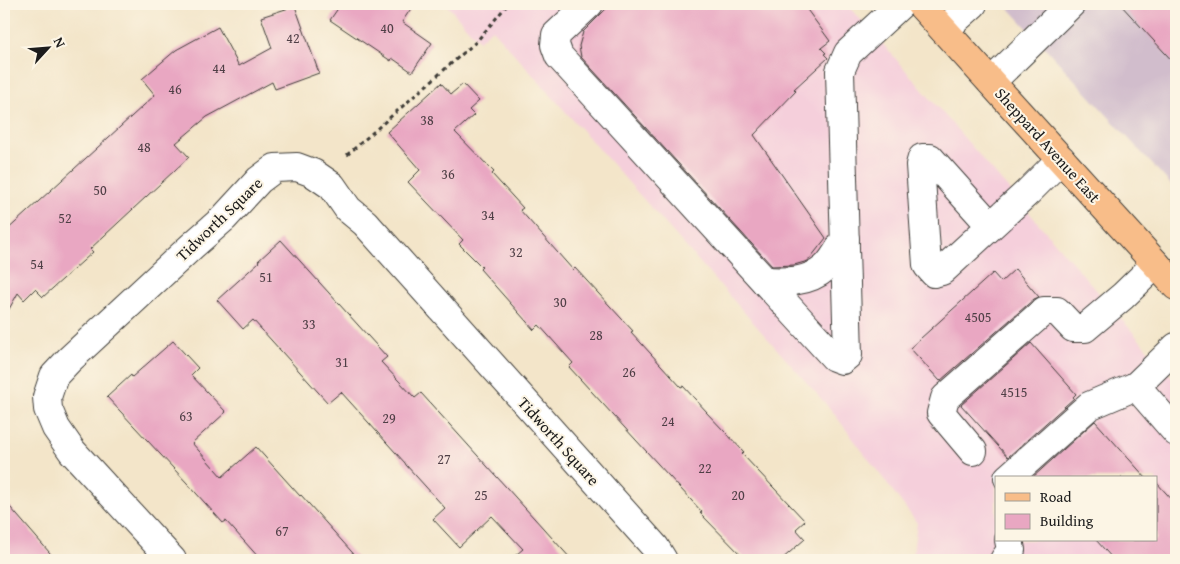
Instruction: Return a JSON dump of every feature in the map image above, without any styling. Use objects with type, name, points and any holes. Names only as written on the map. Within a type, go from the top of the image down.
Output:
[{"type":"main road","name":"Sheppard Avenue East","points":[[920,4],[1061,159],[1169,273]]},
{"type":"street","points":[[590,4],[556,35],[555,45],[559,56],[834,357],[842,360],[848,355],[840,71],[848,53],[901,4]]},
{"type":"street","points":[[944,30],[973,4]]},
{"type":"street","points":[[991,82],[1071,4]]},
{"type":"street","points":[[991,226],[1061,159]]},
{"type":"street","name":"Tidworth Square","points":[[172,560],[72,451],[56,428],[48,410],[47,397],[54,376],[69,360],[224,218],[259,180],[275,168],[297,167],[313,172],[332,186],[348,209],[365,223],[655,547],[663,560]]},
{"type":"street","points":[[765,282],[788,282],[807,278],[825,268],[836,255],[845,239]]},
{"type":"street","points":[[972,451],[941,412],[945,398],[1044,311],[1057,311],[1073,328],[1085,328],[1123,296],[1169,273]]},
{"type":"street","points":[[1010,476],[1089,406],[1136,386],[1176,348]]},
{"type":"street","points":[[1136,386],[1176,432]]},
{"type":"street","points":[[1004,560],[1011,550],[1009,542]]},
{"type":"path","points":[[348,154],[477,41],[508,4]]},
{"type":"shaded area","points":[[446,4],[846,4],[876,36],[1176,382],[1176,560],[912,560],[917,523],[832,411],[492,29],[479,41]]},
{"type":"shaded area","points":[[1005,4],[1176,4],[1176,190]]},
{"type":"building","points":[[341,4],[414,4],[402,22],[432,43],[412,72],[392,58],[391,61],[330,20]]},
{"type":"building","points":[[611,4],[802,4],[808,11],[830,41],[821,48],[828,58],[794,89],[796,91],[754,135],[826,238],[808,261],[794,265],[772,266],[581,57],[579,46],[583,32]]},
{"type":"building","points":[[1120,4],[1176,4],[1176,65]]},
{"type":"building","points":[[295,6],[319,73],[275,89],[272,82],[207,117],[176,143],[189,157],[90,249],[93,252],[43,297],[35,289],[24,300],[18,293],[4,318],[4,233],[155,95],[142,79],[176,50],[218,27],[239,66],[272,48],[261,17]]},
{"type":"building","points":[[441,83],[451,94],[463,84],[479,101],[469,110],[474,115],[455,132],[494,172],[492,174],[523,208],[520,210],[573,270],[575,268],[681,387],[683,386],[744,452],[742,454],[805,521],[796,529],[805,539],[781,560],[746,560],[700,513],[702,512],[569,367],[573,363],[539,325],[534,330],[480,269],[482,267],[459,244],[463,240],[408,182],[420,170],[387,132]]},
{"type":"building","points":[[281,240],[387,357],[381,362],[415,398],[421,393],[572,560],[510,560],[523,549],[492,516],[459,547],[433,519],[445,508],[341,392],[328,403],[253,320],[243,329],[217,300]]},
{"type":"building","points":[[1015,269],[1039,297],[1034,299],[940,381],[910,348],[993,273],[1001,282]]},
{"type":"building","points":[[173,341],[198,368],[191,375],[226,412],[192,443],[222,477],[256,447],[359,560],[261,560],[226,521],[223,523],[107,397]]},
{"type":"building","points":[[1031,343],[1076,394],[1074,398],[1008,457],[961,405]]},
{"type":"building","points":[[1095,421],[1144,476],[1034,476]]},
{"type":"building","points":[[1158,484],[1176,504],[1176,560],[1114,560],[1098,542],[1158,542]]},
{"type":"building","points":[[4,500],[56,560],[4,560]]}]
